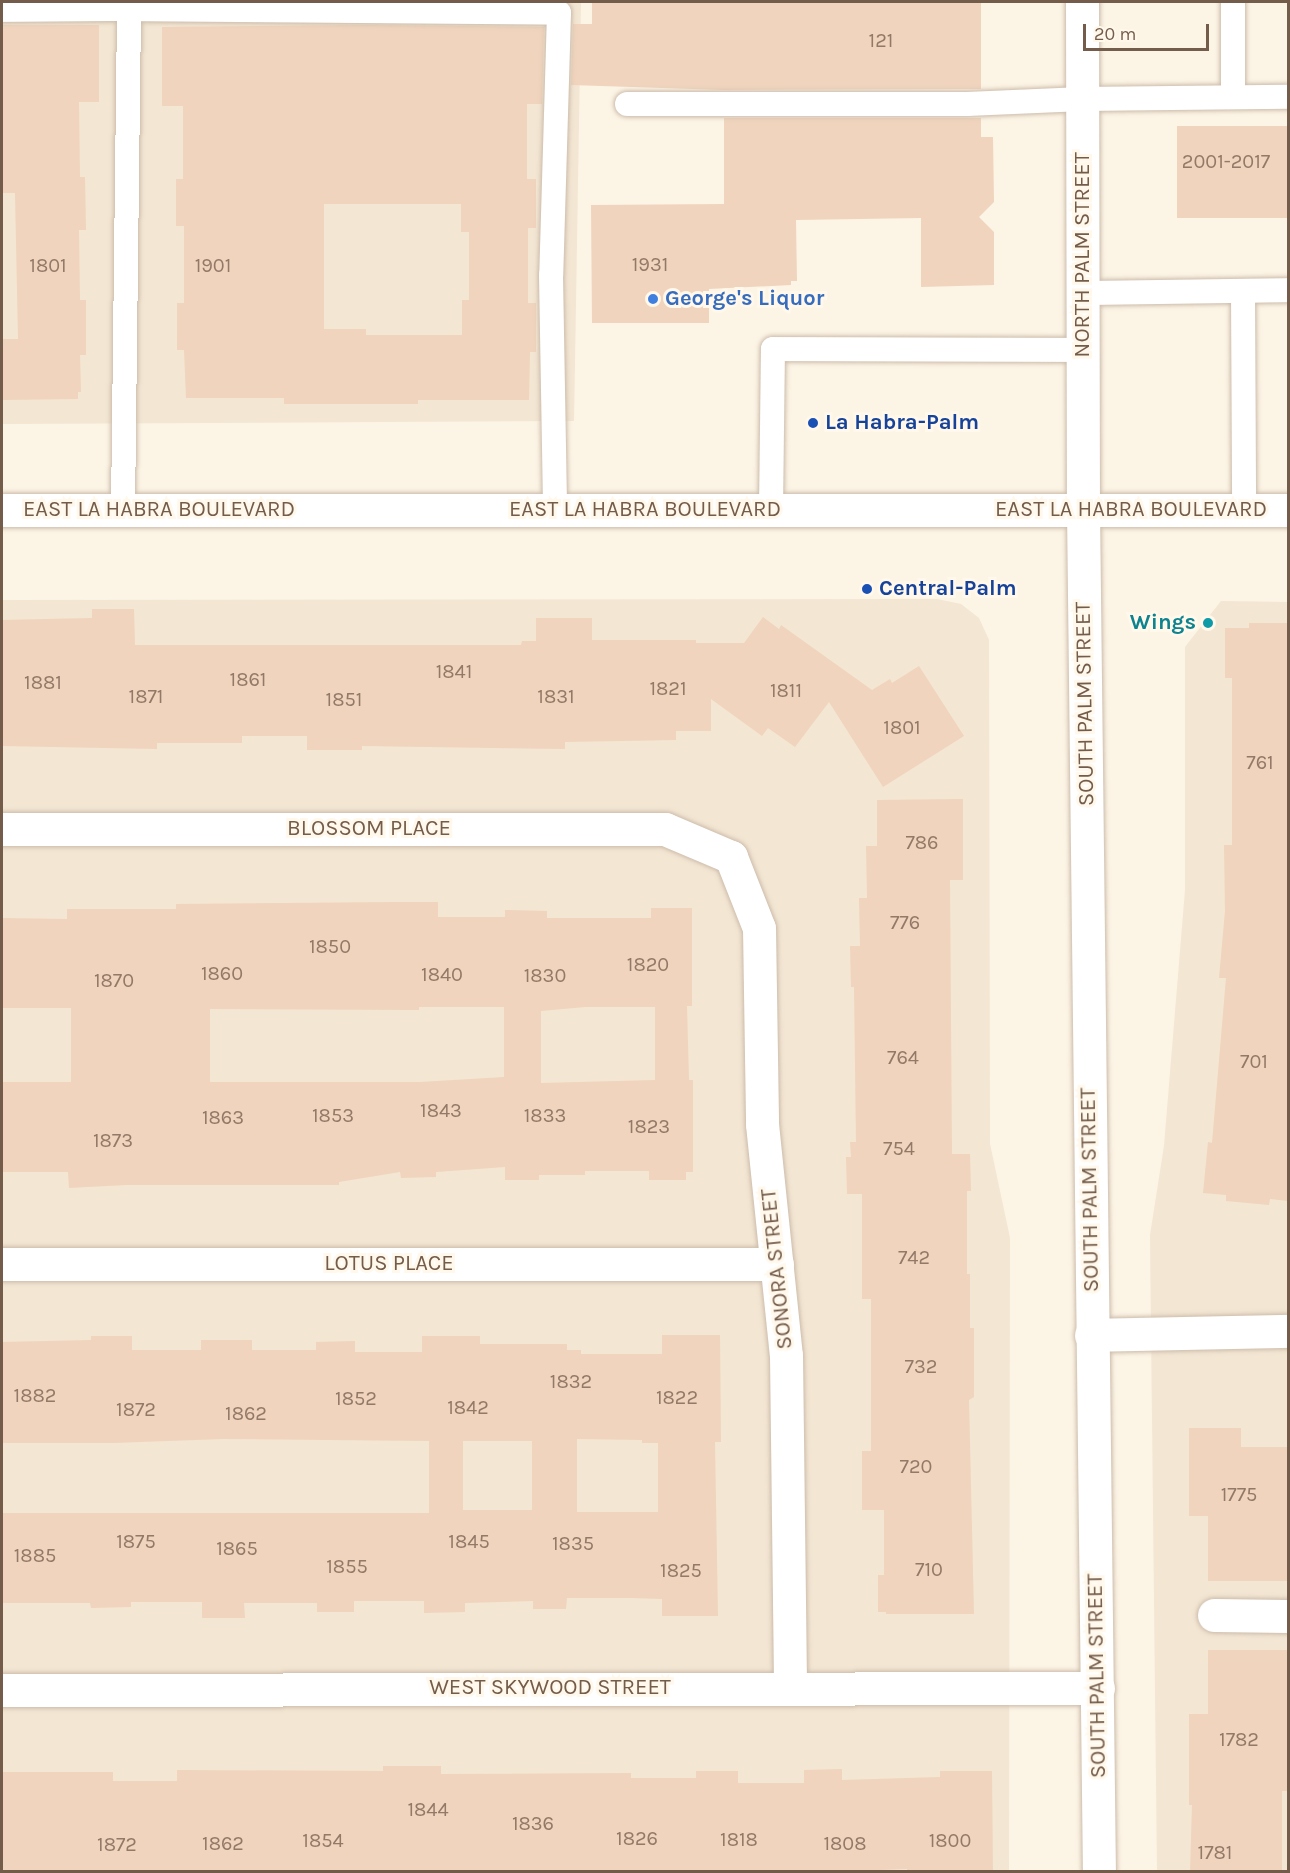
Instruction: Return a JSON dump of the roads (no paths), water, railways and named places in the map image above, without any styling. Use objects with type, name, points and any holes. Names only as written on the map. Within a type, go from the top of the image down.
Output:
[{"type":"street","name":"NORTH PALM STREET","points":[[1082,2],[1083,509]]},
{"type":"street","name":"SOUTH PALM STREET","points":[[1083,509],[1099,1872]]},
{"type":"street","name":"EAST LA HABRA BOULEVARD","points":[[2,510],[1288,510]]},
{"type":"street","name":"BLOSSOM PLACE","points":[[2,829],[665,830],[731,857]]},
{"type":"street","name":"SONORA STREET","points":[[731,857],[759,928],[762,1124],[786,1355],[790,1687]]},
{"type":"street","name":"LOTUS PLACE","points":[[2,1264],[777,1264]]},
{"type":"street","points":[[1091,1335],[1288,1331]]},
{"type":"street","points":[[1214,1615],[1288,1617]]},
{"type":"street","name":"WEST SKYWOOD STREET","points":[[2,1690],[1098,1688]]},
{"type":"lane","points":[[1233,2],[1233,98]]},
{"type":"lane","points":[[123,510],[129,9]]},
{"type":"lane","points":[[2,10],[559,13],[551,275],[555,510]]},
{"type":"lane","points":[[627,104],[967,104],[1083,99],[1288,97]]},
{"type":"lane","points":[[1083,293],[1288,290]]},
{"type":"lane","points":[[1242,291],[1244,510]]},
{"type":"lane","points":[[771,510],[772,349],[1083,351]]},
{"type":"place","name":"George's Liquor","points":[[653,299]]},
{"type":"place","name":"La Habra-Palm","points":[[813,423]]},
{"type":"place","name":"Central-Palm","points":[[867,589]]},
{"type":"place","name":"Wings","points":[[1208,623]]}]
